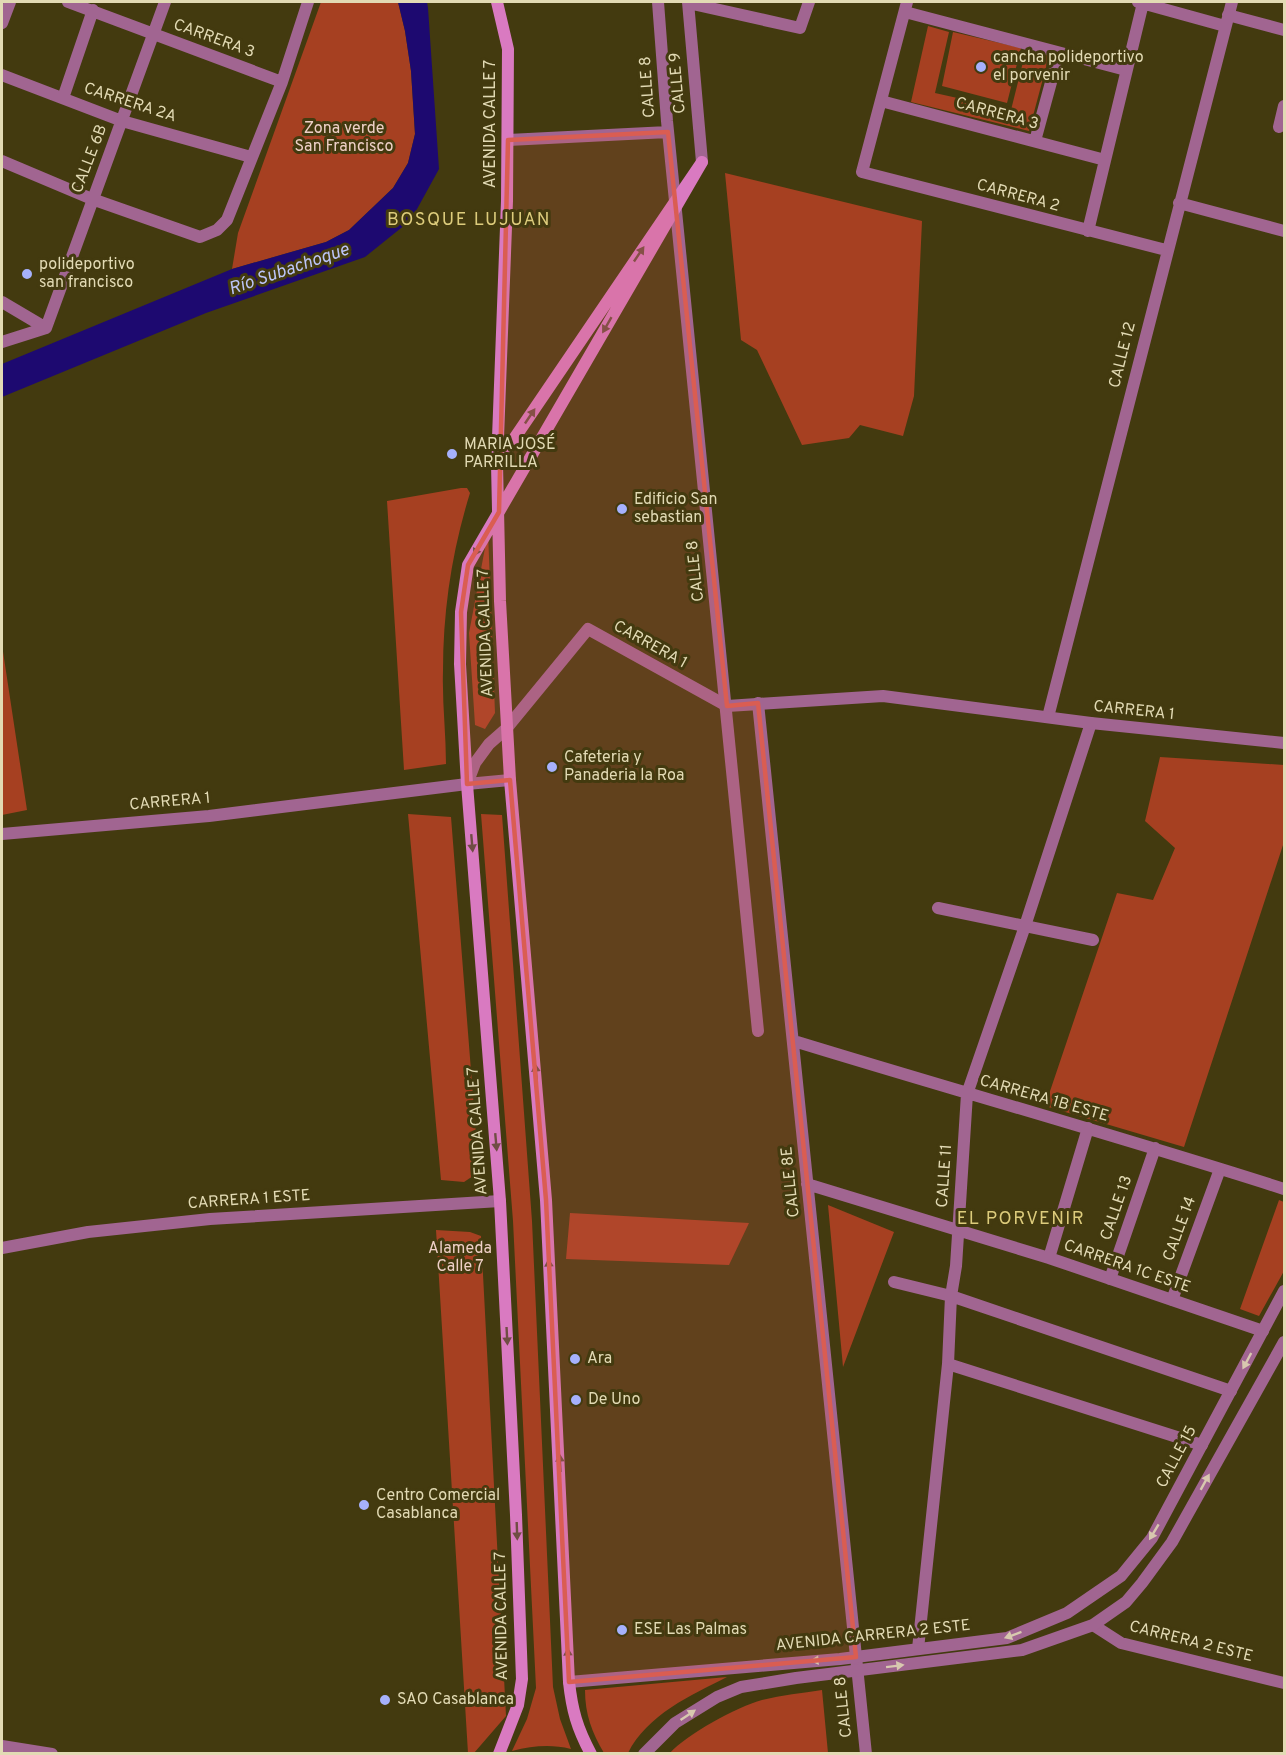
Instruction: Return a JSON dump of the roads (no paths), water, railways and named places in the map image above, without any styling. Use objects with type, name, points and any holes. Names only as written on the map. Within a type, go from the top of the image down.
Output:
[{"type":"main road","name":"AVENIDA CALLE 7","points":[[497,2],[508,49],[507,201],[498,464],[500,601],[506,729],[546,1200],[571,1707],[578,1730],[591,1754]]},
{"type":"main road","name":"AVENIDA CALLE 7","points":[[500,1754],[518,1705],[522,1678],[500,1201],[467,784],[460,664],[461,612],[468,565],[702,162]]},
{"type":"main road","points":[[498,464],[702,162]]},
{"type":"street","points":[[2,23],[10,2]]},
{"type":"street","name":"CARRERA 3","points":[[68,2],[282,82]]},
{"type":"street","name":"CALLE 6B","points":[[45,328],[165,2]]},
{"type":"street","points":[[2,161],[92,199],[200,237],[217,230],[227,220],[282,82],[308,2]]},
{"type":"street","name":"CALLE 8","points":[[658,2],[668,132],[758,1031]]},
{"type":"street","points":[[688,2],[800,28],[809,2]]},
{"type":"street","name":"CALLE 9","points":[[688,2],[702,162]]},
{"type":"street","points":[[1088,231],[1140,2],[1226,21],[1284,30]]},
{"type":"street","name":"CALLE 12","points":[[1048,717],[1166,250],[1232,2]]},
{"type":"street","points":[[881,101],[906,7],[1059,53],[1126,70]]},
{"type":"street","points":[[63,98],[93,10]]},
{"type":"street","points":[[1035,141],[1059,53]]},
{"type":"street","name":"CARRERA 2A","points":[[2,75],[122,121],[251,157]]},
{"type":"street","name":"CARRERA 3","points":[[881,101],[1104,160]]},
{"type":"street","name":"CARRERA 2","points":[[881,101],[862,172],[1166,250]]},
{"type":"street","points":[[1279,127],[1284,106]]},
{"type":"street","points":[[508,140],[668,132]]},
{"type":"street","points":[[1179,203],[1284,231]]},
{"type":"street","points":[[2,302],[45,328]]},
{"type":"street","points":[[2,342],[45,328]]},
{"type":"street","name":"CARRERA 1","points":[[2,834],[209,816],[467,784],[475,763],[489,744],[506,729],[588,629],[727,706],[883,696],[1091,723],[1284,743]]},
{"type":"street","name":"CALLE 8E","points":[[758,703],[856,1657]]},
{"type":"street","name":"CALLE 11","points":[[918,1649],[948,1364],[967,1095],[1091,723]]},
{"type":"street","points":[[467,784],[510,780]]},
{"type":"street","points":[[938,908],[1093,940]]},
{"type":"street","name":"CARRERA 1B ESTE","points":[[794,1041],[967,1095],[1155,1148],[1284,1189]]},
{"type":"street","points":[[1049,1258],[1088,1128]]},
{"type":"street","name":"CALLE 13","points":[[1110,1279],[1155,1148]]},
{"type":"street","name":"CALLE 14","points":[[1172,1300],[1220,1169]]},
{"type":"street","name":"CARRERA 1C ESTE","points":[[807,1184],[1049,1258],[1263,1331]]},
{"type":"street","name":"CARRERA 1 ESTE","points":[[2,1248],[88,1232],[210,1219],[500,1201]]},
{"type":"street","points":[[894,1282],[951,1296],[1231,1391]]},
{"type":"street","name":"CALLE 15","points":[[1067,1613],[1120,1576],[1152,1538],[1284,1291]]},
{"type":"street","points":[[1093,1625],[1126,1602],[1172,1542],[1284,1341]]},
{"type":"street","points":[[948,1364],[1202,1445]]},
{"type":"street","name":"AVENIDA CARRERA 2 ESTE","points":[[569,1682],[856,1657],[1007,1638],[1067,1613]]},
{"type":"street","name":"AVENIDA CARRERA 2 ESTE","points":[[644,1754],[675,1723],[717,1697],[741,1687],[1022,1650],[1093,1625]]},
{"type":"street","name":"CARRERA 2 ESTE","points":[[1093,1625],[1121,1643],[1284,1683]]},
{"type":"street","name":"CALLE 8","points":[[856,1657],[866,1754]]},
{"type":"street","points":[[2,1746],[52,1754]]},
{"type":"water","name":"Río Subachoque","points":[[398,2],[427,2],[439,169],[411,220],[365,257],[206,313],[2,397],[2,364],[232,269],[326,242],[349,230],[393,188],[408,163],[415,134],[411,71]]},
{"type":"place","name":"cancha polideportivo el porvenir","points":[[981,67]]},
{"type":"place","name":"polideportivo san francisco","points":[[27,274]]},
{"type":"place","name":"MARIA JOSÉ PARRILLA","points":[[452,454]]},
{"type":"place","name":"Edificio San sebastian","points":[[622,509]]},
{"type":"place","name":"Cafeteria y Panaderia la Roa","points":[[552,767]]},
{"type":"place","name":"Ara","points":[[575,1359]]},
{"type":"place","name":"De Uno","points":[[576,1400]]},
{"type":"place","name":"Centro Comercial Casablanca","points":[[364,1505]]},
{"type":"place","name":"ESE Las Palmas","points":[[622,1630]]},
{"type":"place","name":"SAO Casablanca","points":[[385,1700]]},
{"type":"district","name":"BOSQUE LUJUAN","points":[[469,220]]},
{"type":"district","name":"EL PORVENIR","points":[[1021,1219]]},
{"type":"park label","name":"Zona verde San Francisco","points":[[344,138]]},
{"type":"park label","name":"Alameda Calle 7","points":[[460,1258]]}]
